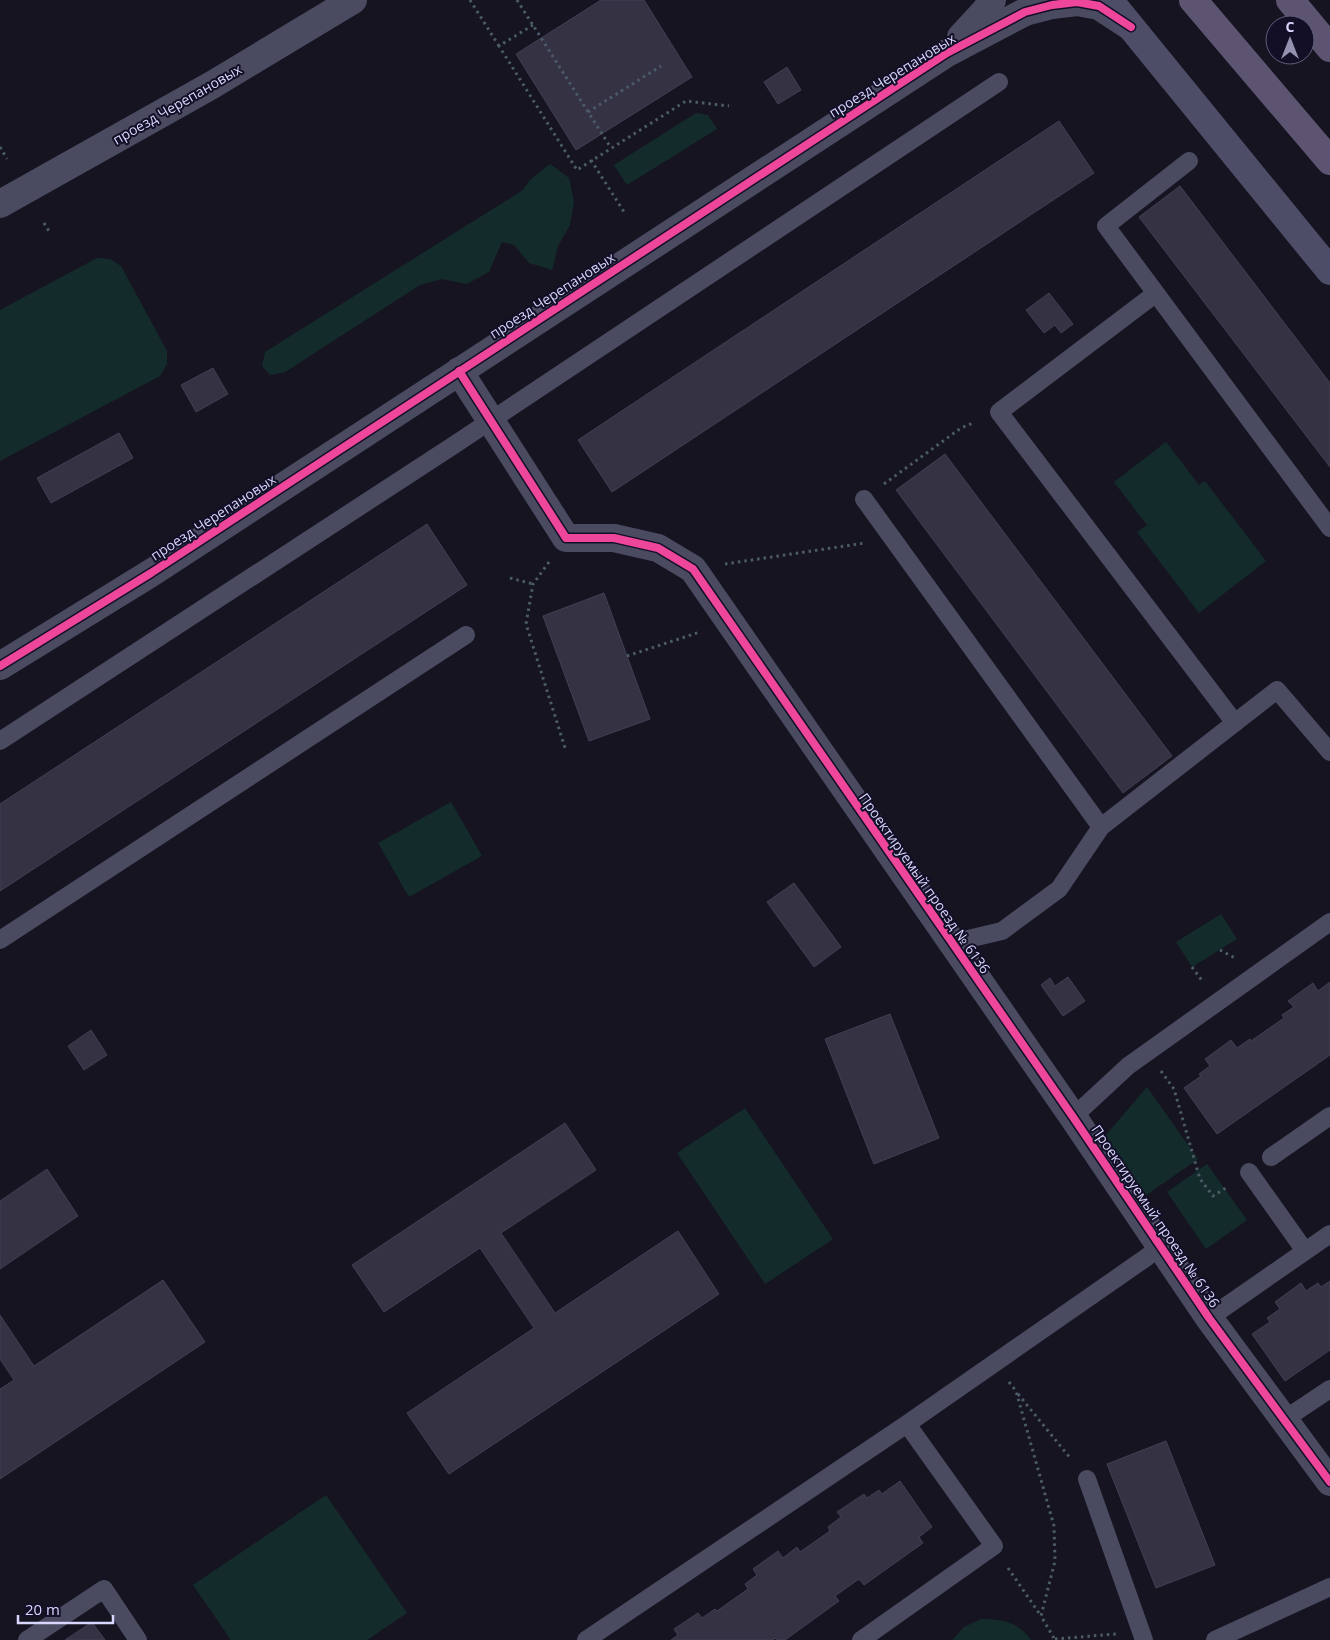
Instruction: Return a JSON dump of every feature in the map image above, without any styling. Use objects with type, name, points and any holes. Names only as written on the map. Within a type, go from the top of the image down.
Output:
[{"type":"main road","points":[[1109,0],[1330,270]]},
{"type":"main road","points":[[1193,0],[1330,161]]},
{"type":"main road","points":[[1290,0],[1330,48]]},
{"type":"street","name":"проезд Черепановых","points":[[0,204],[212,85],[353,0]]},
{"type":"street","name":"проезд Черепановых","points":[[947,53],[986,10],[992,0]]},
{"type":"street","name":"проезд Черепановых","points":[[0,666],[150,573],[947,53],[1025,12],[1052,5],[1077,2],[1099,6],[1131,27]]},
{"type":"street","points":[[458,371],[566,538]]},
{"type":"street","name":"Проектируемый проезд № 6136","points":[[566,538],[614,538],[658,548],[693,569],[1209,1318],[1330,1482]]},
{"type":"lane","points":[[0,741],[491,420],[999,82]]},
{"type":"lane","points":[[1189,161],[1106,226],[1330,528]]},
{"type":"lane","points":[[1155,294],[999,412],[1235,723]]},
{"type":"lane","points":[[864,499],[1101,826]]},
{"type":"lane","points":[[0,940],[466,635]]},
{"type":"lane","points":[[951,943],[1002,931],[1059,890],[1101,826],[1278,690],[1330,752]]},
{"type":"lane","points":[[1073,1118],[1128,1066],[1330,922]]},
{"type":"lane","points":[[1271,1157],[1330,1116]]},
{"type":"lane","points":[[1250,1172],[1305,1251]]},
{"type":"lane","points":[[1209,1318],[1330,1234]]},
{"type":"lane","points":[[586,1640],[907,1424],[1147,1257],[1160,1246]]},
{"type":"lane","points":[[1285,1420],[1330,1389]]},
{"type":"lane","points":[[861,1640],[994,1546],[907,1424]]},
{"type":"lane","points":[[1087,1479],[1143,1636]]},
{"type":"lane","points":[[1215,1640],[1330,1587]]},
{"type":"lane","points":[[27,1640],[104,1589],[138,1640]]},
{"type":"path","points":[[470,0],[577,170],[686,101],[729,106]]},
{"type":"path","points":[[517,0],[611,148]]},
{"type":"path","points":[[499,46],[533,25]]},
{"type":"path","points":[[588,112],[661,66]]},
{"type":"path","points":[[0,147],[7,159]]},
{"type":"path","points":[[591,160],[624,212]]},
{"type":"path","points":[[44,223],[50,233]]},
{"type":"path","points":[[864,499],[961,428],[999,412]]},
{"type":"path","points":[[566,538],[533,584],[526,624],[566,752]]},
{"type":"path","points":[[693,569],[893,539]]},
{"type":"path","points":[[510,578],[533,584]]},
{"type":"path","points":[[627,656],[729,622]]},
{"type":"path","points":[[1220,950],[1243,962]]},
{"type":"path","points":[[1192,967],[1207,987]]},
{"type":"path","points":[[1148,1052],[1174,1089],[1200,1179],[1213,1196],[1250,1172]]},
{"type":"path","points":[[994,1363],[1087,1479]]},
{"type":"path","points":[[1016,1391],[1054,1526],[1055,1561],[1041,1616]]},
{"type":"path","points":[[994,1546],[1055,1640],[1143,1636]]},
{"type":"green space","points":[[696,113],[708,115],[717,129],[627,185],[614,165]]},
{"type":"green space","points":[[550,164],[569,178],[574,202],[570,225],[558,246],[552,270],[529,263],[514,245],[502,242],[489,272],[467,284],[442,279],[420,285],[285,372],[270,375],[262,366],[265,352],[523,190],[530,180]]},
{"type":"green space","points":[[97,258],[110,259],[121,266],[167,351],[167,364],[160,376],[0,461],[0,310]]},
{"type":"green space","points":[[1166,442],[1199,485],[1205,481],[1266,561],[1199,613],[1137,532],[1147,525],[1114,482]]},
{"type":"green space","points":[[451,802],[482,856],[409,897],[378,843]]},
{"type":"green space","points":[[1221,914],[1237,939],[1192,967],[1176,942]]},
{"type":"green space","points":[[1147,1087],[1198,1159],[1145,1196],[1105,1136]]},
{"type":"green space","points":[[745,1108],[833,1239],[765,1284],[677,1153]]},
{"type":"green space","points":[[1207,1164],[1247,1220],[1206,1249],[1167,1192]]},
{"type":"green space","points":[[326,1495],[407,1613],[367,1640],[231,1640],[193,1585]]},
{"type":"green space","points":[[981,1619],[1002,1621],[1015,1625],[1031,1640],[952,1640],[964,1627]]},
{"type":"building","points":[[601,0],[644,0],[692,77],[576,150],[516,54]]},
{"type":"building","points":[[787,67],[801,90],[778,104],[764,82]]},
{"type":"building","points":[[1059,121],[1094,173],[612,492],[578,440]]},
{"type":"building","points":[[1180,186],[1330,383],[1330,467],[1139,217]]},
{"type":"building","points":[[1049,293],[1073,324],[1061,333],[1055,325],[1044,333],[1026,310]]},
{"type":"building","points":[[213,368],[228,394],[196,412],[181,385]]},
{"type":"building","points":[[119,433],[133,458],[51,503],[37,478]]},
{"type":"building","points":[[945,454],[1172,756],[1123,793],[896,490]]},
{"type":"building","points":[[427,524],[467,585],[0,891],[0,804]]},
{"type":"building","points":[[604,593],[650,719],[589,741],[543,616]]},
{"type":"building","points":[[794,883],[841,947],[814,967],[767,902]]},
{"type":"building","points":[[1068,977],[1085,1001],[1063,1016],[1041,985],[1050,978],[1055,986]]},
{"type":"building","points":[[1330,982],[1330,1055],[1217,1134],[1184,1088],[1201,1076],[1199,1074],[1210,1066],[1205,1059],[1231,1040],[1237,1048],[1250,1039],[1251,1041],[1284,1018],[1282,1015],[1294,1007],[1288,1001],[1313,983],[1318,991]]},
{"type":"building","points":[[890,1014],[939,1138],[874,1164],[825,1039]]},
{"type":"building","points":[[91,1030],[107,1055],[84,1070],[68,1046]]},
{"type":"building","points":[[565,1123],[596,1170],[501,1233],[555,1313],[678,1231],[719,1294],[449,1474],[407,1413],[534,1328],[480,1248],[384,1312],[352,1265]]},
{"type":"building","points":[[47,1169],[78,1216],[0,1269],[0,1201]]},
{"type":"building","points":[[163,1280],[205,1342],[0,1479],[0,1389],[14,1380],[0,1359],[0,1315],[34,1366]]},
{"type":"building","points":[[1330,1281],[1330,1350],[1285,1381],[1252,1334],[1270,1322],[1267,1318],[1280,1309],[1275,1302],[1301,1283],[1306,1291],[1318,1283],[1321,1287]]},
{"type":"building","points":[[1166,1441],[1215,1565],[1156,1588],[1107,1464]]},
{"type":"building","points":[[900,1481],[932,1527],[919,1537],[923,1543],[864,1585],[859,1579],[835,1596],[839,1601],[785,1640],[777,1640],[775,1638],[773,1640],[671,1640],[678,1635],[674,1629],[698,1613],[702,1618],[715,1609],[717,1611],[748,1589],[745,1584],[757,1575],[753,1569],[778,1551],[783,1558],[797,1547],[800,1552],[830,1531],[828,1527],[841,1517],[837,1512],[864,1494],[867,1498],[879,1490],[882,1494]]},
{"type":"building","points":[[92,1622],[105,1640],[65,1640]]},
{"type":"cycle path","points":[[0,666],[151,573],[947,53],[1025,12],[1052,5],[1077,2],[1099,6],[1131,27]]},
{"type":"cycle path","points":[[459,371],[566,538],[614,538],[658,548],[693,569],[1073,1117],[1209,1318],[1330,1482]]}]
